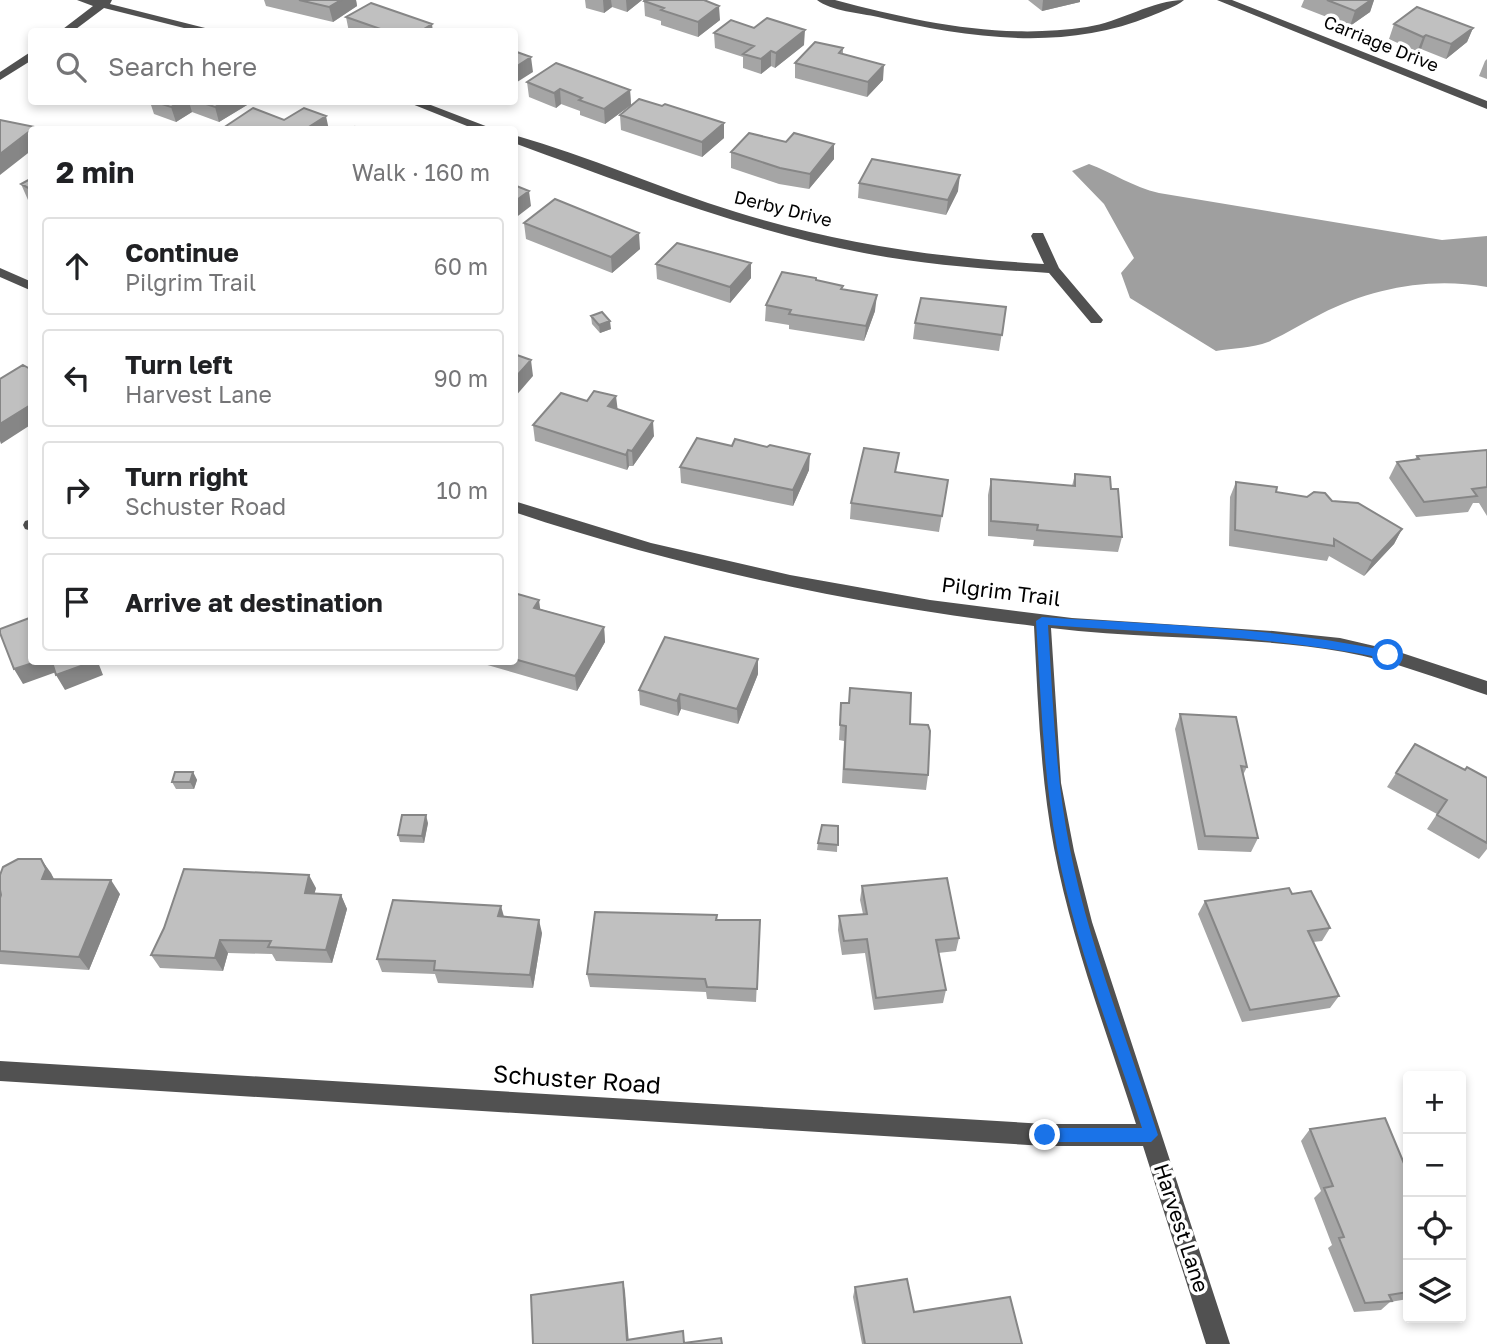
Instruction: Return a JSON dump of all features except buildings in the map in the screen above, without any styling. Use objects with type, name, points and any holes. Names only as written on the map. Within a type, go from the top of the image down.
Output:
[{"type":"street","points":[[82,0],[105,2],[201,28]]},
{"type":"street","points":[[822,0],[958,33],[1034,36],[1076,34],[1108,28],[1179,0]]},
{"type":"street","name":"Carriage Drive","points":[[1222,0],[1487,105]]},
{"type":"street","points":[[69,28],[105,2]]},
{"type":"street","points":[[0,77],[28,57]]},
{"type":"street","points":[[421,105],[478,126]]},
{"type":"street","name":"Derby Drive","points":[[518,140],[720,212],[863,249],[964,264],[1053,269]]},
{"type":"street","points":[[1038,236],[1053,269],[1097,320]]},
{"type":"street","points":[[0,272],[28,285]]},
{"type":"street","name":"Pilgrim Trail","points":[[518,507],[569,526],[743,573],[856,596],[1042,621],[1264,636],[1340,645],[1388,655],[1487,688]]},
{"type":"street","name":"Harvest Lane","points":[[1042,621],[1052,783],[1064,851],[1082,922],[1218,1344]]},
{"type":"street","name":"Schuster Road","points":[[0,1071],[1045,1135],[1151,1135]]},
{"type":"shaded area","points":[[1089,164],[1159,193],[1442,240],[1487,236],[1487,287],[1444,283],[1381,291],[1321,314],[1268,342],[1216,351],[1130,298],[1121,273],[1134,258],[1104,204],[1072,171]]},
{"type":"route","points":[[1045,1135],[1151,1135],[1082,922],[1064,851],[1052,783],[1042,621],[1264,636],[1340,645],[1388,655]]}]
